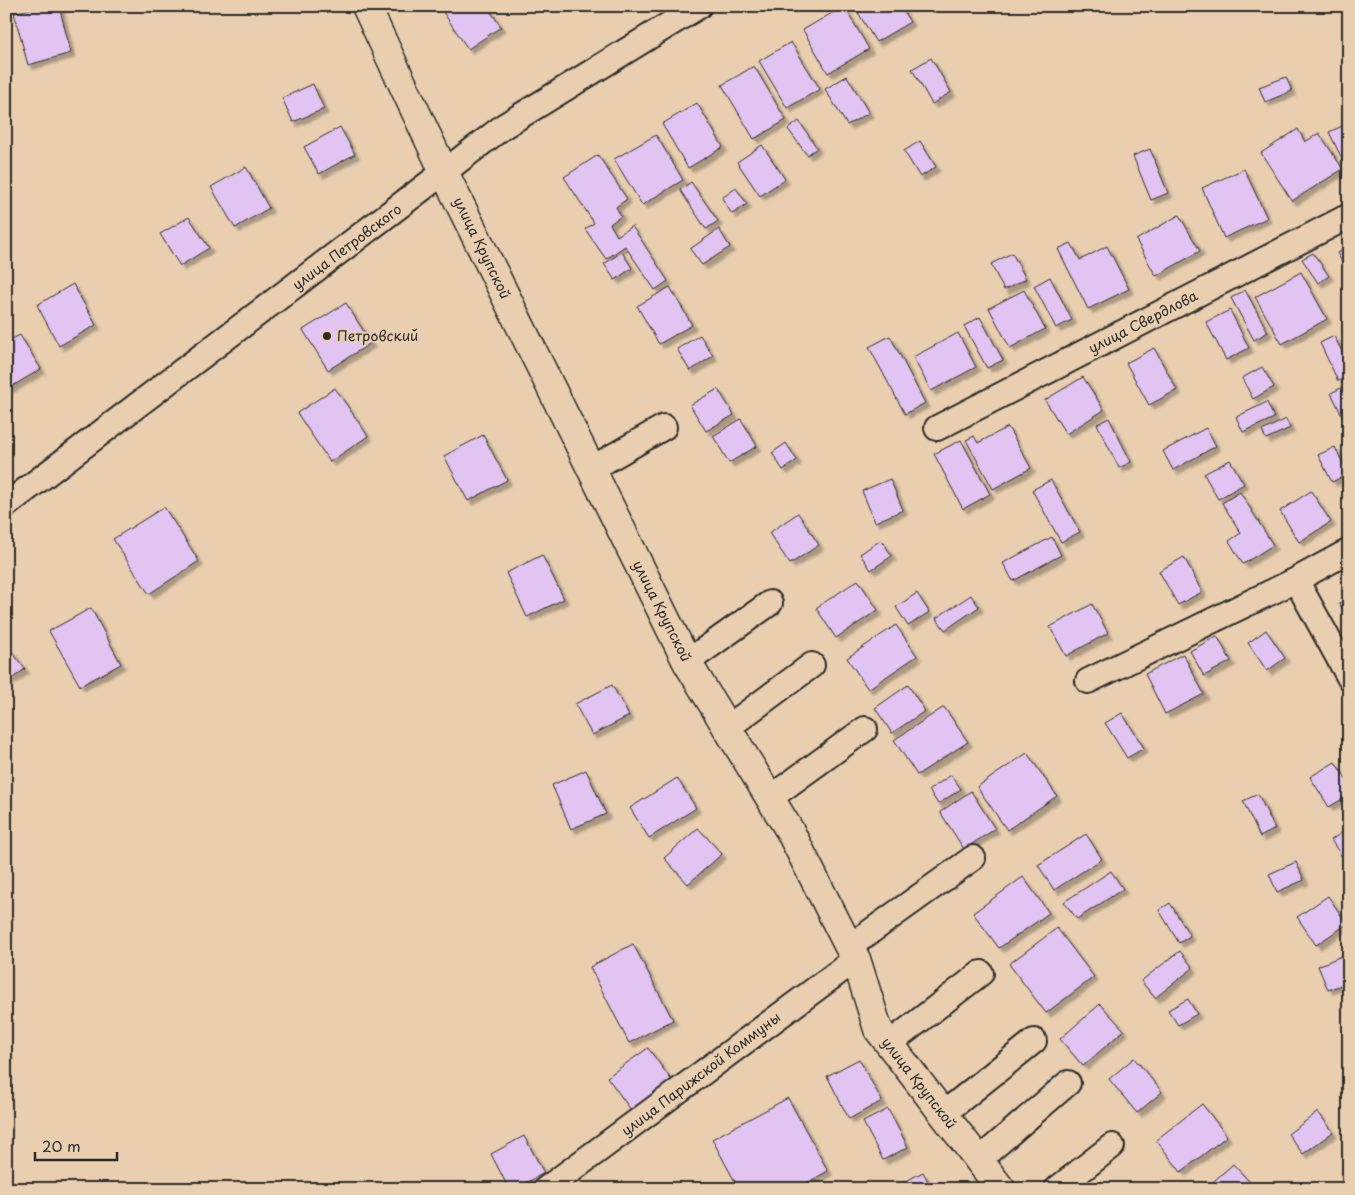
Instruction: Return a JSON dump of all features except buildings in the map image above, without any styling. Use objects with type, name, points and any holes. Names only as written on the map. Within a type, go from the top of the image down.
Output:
[{"type":"main road","name":"улица Крупской","points":[[366,6],[444,172],[687,662],[790,831],[853,953],[878,1029],[1001,1189]]},
{"type":"street","name":"улица Петровского","points":[[6,505],[504,126],[699,6]]},
{"type":"street","name":"улица Свердлова","points":[[937,428],[1349,216]]},
{"type":"street","points":[[591,468],[664,426]]},
{"type":"street","points":[[1088,681],[1296,580],[1349,551]]},
{"type":"street","points":[[1296,580],[1349,677]]},
{"type":"street","points":[[687,662],[770,603]]},
{"type":"street","points":[[727,728],[812,665]]},
{"type":"street","points":[[770,798],[865,729]]},
{"type":"street","name":"улица Парижской Коммуны","points":[[546,1189],[974,858]]},
{"type":"street","points":[[889,1044],[981,973]]},
{"type":"street","points":[[943,1114],[1034,1041]]},
{"type":"street","points":[[979,1160],[1068,1083]]},
{"type":"street","points":[[1058,1189],[1112,1146]]},
{"type":"place","name":"Петровский","points":[[327,336]]}]
